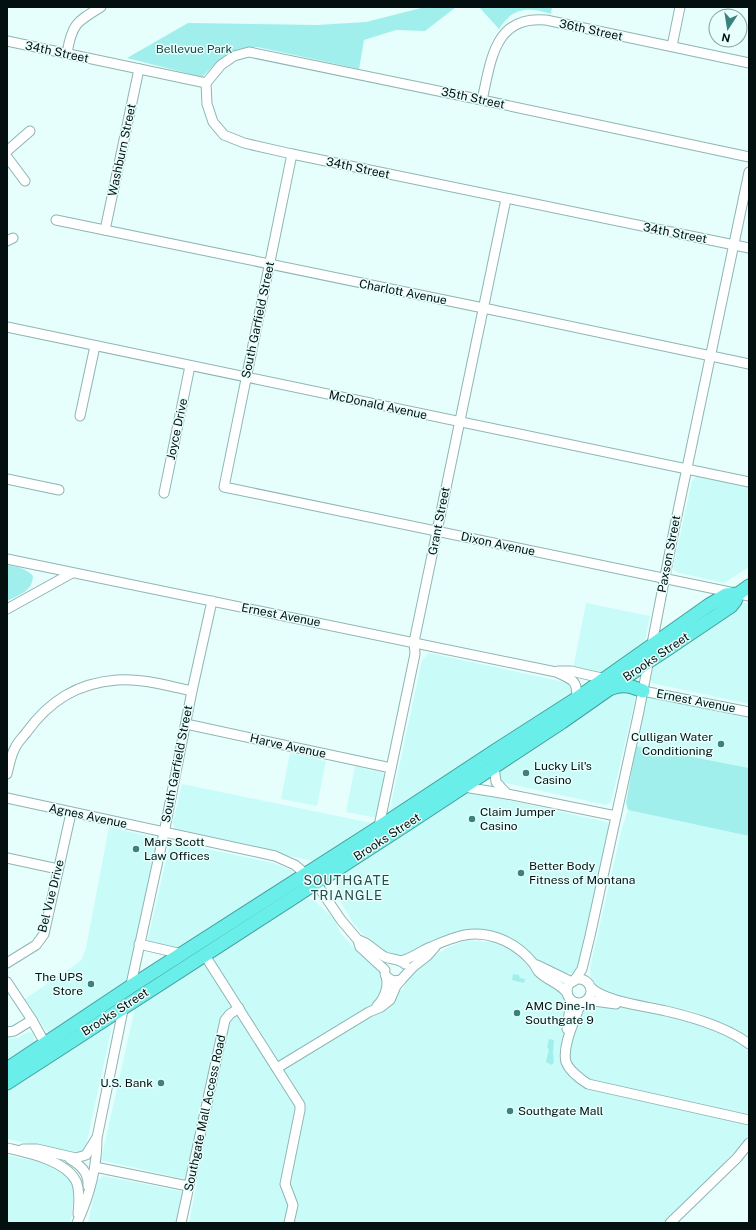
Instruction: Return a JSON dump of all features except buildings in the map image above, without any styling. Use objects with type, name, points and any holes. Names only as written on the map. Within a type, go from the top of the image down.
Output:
[{"type":"highway","name":"Brooks Street","points":[[7,1083],[47,1049],[130,987],[576,699],[606,685],[666,650],[731,606],[743,595],[749,586]]},
{"type":"highway","name":"Brooks Street","points":[[7,1069],[47,1049],[123,1007],[316,883],[494,766],[606,685],[651,647],[709,605],[726,595],[743,595]]},
{"type":"highway","points":[[606,685],[627,686],[643,691]]},
{"type":"street","points":[[67,53],[69,38],[74,27],[81,19],[101,7]]},
{"type":"street","points":[[672,46],[680,7]]},
{"type":"street","name":"36th Street","points":[[482,100],[496,44],[505,33],[515,26],[529,20],[546,20],[749,63]]},
{"type":"street","name":"34th Street","points":[[7,41],[206,83],[206,104],[212,122],[224,135],[244,143],[506,199],[749,248]]},
{"type":"street","name":"35th Street","points":[[206,83],[221,65],[234,56],[249,52],[749,157]]},
{"type":"street","name":"Washburn Street","points":[[105,230],[139,69]]},
{"type":"street","points":[[7,151],[30,131]]},
{"type":"street","name":"South Garfield Street","points":[[224,487],[292,154]]},
{"type":"street","points":[[7,157],[25,181]]},
{"type":"street","name":"Paxson Street","points":[[573,981],[582,969],[590,936],[643,691],[686,469],[749,172]]},
{"type":"street","name":"Grant Street","points":[[376,844],[378,828],[416,654],[414,642],[506,199]]},
{"type":"street","name":"Charlott Avenue","points":[[56,220],[749,364]]},
{"type":"street","name":"McDonald Avenue","points":[[7,327],[749,482]]},
{"type":"street","points":[[80,416],[95,346]]},
{"type":"street","name":"Joyce Drive","points":[[164,493],[190,366]]},
{"type":"street","points":[[7,479],[59,490]]},
{"type":"street","name":"Dixon Avenue","points":[[224,487],[437,530],[743,595]]},
{"type":"street","name":"Ernest Avenue","points":[[7,560],[556,672],[575,682],[577,689],[576,699]]},
{"type":"street","points":[[7,609],[72,574]]},
{"type":"street","name":"South Garfield Street","points":[[97,1138],[123,1007],[130,987],[164,832],[192,691],[212,601]]},
{"type":"street","name":"Ernest Avenue","points":[[556,672],[571,671],[606,685]]},
{"type":"street","points":[[7,774],[15,748],[31,726],[47,708],[66,694],[91,685],[117,680],[142,681],[192,691]]},
{"type":"street","name":"Ernest Avenue","points":[[643,691],[749,712]]},
{"type":"street","name":"Harve Avenue","points":[[186,724],[391,768]]},
{"type":"street","points":[[494,766],[494,776],[496,782],[507,794]]},
{"type":"street","points":[[464,787],[616,816]]},
{"type":"street","name":"Agnes Avenue","points":[[7,798],[275,856],[290,862],[316,883],[341,920],[358,940]]},
{"type":"street","name":"Bel Vue Drive","points":[[7,963],[36,945],[44,934],[71,812]]},
{"type":"street","points":[[7,858],[58,869]]},
{"type":"street","points":[[277,1068],[375,1008],[385,994],[388,963],[414,956],[430,947],[455,937],[471,934],[488,935],[510,943],[533,963],[568,981],[583,980],[600,995],[680,1014],[699,1020],[746,1041]]},
{"type":"street","name":"Paxson Street","points":[[590,936],[587,974],[590,986]]},
{"type":"street","points":[[358,940],[363,941],[383,956],[403,962],[406,968],[403,978]]},
{"type":"street","points":[[358,940],[360,947],[393,981],[403,978]]},
{"type":"street","points":[[139,944],[182,954]]},
{"type":"street","points":[[375,1008],[381,1007],[390,1000],[396,986],[413,967],[438,945]]},
{"type":"street","points":[[204,954],[300,1105],[285,1184],[293,1205],[289,1223]]},
{"type":"street","points":[[533,963],[538,971],[548,980],[563,988],[569,996],[578,1003],[584,1002],[637,1005]]},
{"type":"street","points":[[567,1041],[569,985],[573,981]]},
{"type":"street","points":[[7,982],[32,1020],[47,1049]]},
{"type":"street","points":[[590,986],[591,995],[579,1008],[565,1050],[566,1062],[580,1079],[588,1084],[749,1120]]},
{"type":"street","name":"Southgate Mall Access Road","points":[[181,1223],[225,1020],[238,1008]]},
{"type":"street","points":[[7,1032],[14,1031],[32,1020]]},
{"type":"street","points":[[8,1148],[37,1149],[76,1158],[86,1156],[97,1138]]},
{"type":"street","points":[[77,1223],[83,1210],[95,1167],[97,1138]]},
{"type":"street","points":[[670,1223],[737,1158],[749,1143]]},
{"type":"street","points":[[8,1148],[51,1161],[68,1170],[76,1182],[78,1189],[79,1207],[77,1223]]},
{"type":"street","points":[[67,1157],[79,1164],[86,1172],[88,1191]]},
{"type":"street","points":[[95,1167],[188,1186]]},
{"type":"shaded area","points":[[697,476],[749,487],[749,567],[724,583],[679,573],[673,568],[692,481]]},
{"type":"shaded area","points":[[586,603],[650,616],[644,644],[604,675],[573,669]]},
{"type":"shaded area","points":[[742,603],[749,603],[749,704],[652,683],[651,679],[655,661]]},
{"type":"shaded area","points":[[429,653],[569,683],[572,686],[572,691],[571,695],[391,812],[390,809],[422,660]]},
{"type":"shaded area","points":[[619,687],[634,692],[635,701],[611,802],[606,805],[501,782],[498,780],[496,770]]},
{"type":"shaded area","points":[[647,697],[749,718],[749,768],[636,746]]},
{"type":"shaded area","points":[[290,753],[326,761],[317,806],[281,799]]},
{"type":"shaded area","points":[[355,766],[384,773],[385,779],[377,818],[346,812]]},
{"type":"shaded area","points":[[182,784],[376,824],[320,862],[269,852],[267,850],[175,830],[173,822]]},
{"type":"shaded area","points":[[467,791],[607,822],[610,826],[579,965],[574,973],[559,972],[538,961],[510,937],[478,929],[463,931],[446,936],[405,958],[390,956],[368,940],[353,923],[337,895],[337,881],[342,872]]},
{"type":"shaded area","points":[[628,810],[749,836],[749,1037],[692,1011],[603,992],[595,987],[591,979],[590,968],[621,832]]},
{"type":"shaded area","points":[[109,827],[157,838],[158,842],[125,988],[55,1034],[49,1033],[25,999],[82,959],[86,948]]},
{"type":"shaded area","points":[[177,843],[274,863],[292,871],[294,875],[183,952],[147,943],[169,847],[172,844]]},
{"type":"shaded area","name":"Southgate Mall","points":[[307,899],[314,900],[334,919],[340,932],[352,946],[363,953],[379,969],[382,981],[402,991],[408,979],[427,960],[447,948],[467,940],[491,942],[509,948],[538,977],[560,991],[565,996],[568,1006],[581,1010],[586,1006],[595,1004],[641,1009],[666,1014],[708,1027],[735,1039],[749,1048],[749,1140],[730,1156],[714,1175],[666,1223],[189,1223],[197,1182],[101,1160],[135,1008],[297,902]]},
{"type":"shaded area","points":[[106,1025],[110,1027],[111,1031],[85,1150],[82,1153],[77,1154],[7,1139],[7,1086]]},
{"type":"shaded area","points":[[29,1032],[33,1034],[33,1048],[7,1064],[7,1037],[17,1038]]},
{"type":"shaded area","points":[[7,1155],[49,1164],[65,1172],[70,1177],[73,1187],[73,1202],[70,1223],[7,1223]]},
{"type":"shaded area","points":[[104,1176],[185,1192],[179,1223],[88,1223],[97,1180]]},
{"type":"green space","name":"Bellevue Park","points":[[425,7],[456,7],[425,31],[396,30],[364,40],[359,69],[257,47],[238,49],[214,65],[202,77],[127,58],[188,23],[317,25],[366,22]]},
{"type":"green space","points":[[479,7],[552,7],[551,14],[535,10],[516,13],[510,16],[499,29]]},
{"type":"green space","points":[[7,565],[18,567],[33,576],[28,589],[7,601]]},
{"type":"green space","points":[[636,746],[749,768],[749,836],[628,810],[626,803]]},
{"type":"green space","points":[[513,974],[519,975],[520,978],[525,979],[524,983],[512,980]]},
{"type":"green space","points":[[549,1039],[554,1040],[554,1062],[552,1065],[546,1062],[549,1049],[547,1048]]},
{"type":"place","name":"Culligan Water Conditioning","points":[[721,744]]},
{"type":"place","name":"Lucky Lil's Casino","points":[[526,773]]},
{"type":"place","name":"Claim Jumper Casino","points":[[472,819]]},
{"type":"place","name":"Mars Scott Law Offices","points":[[136,849]]},
{"type":"place","name":"Better Body Fitness of Montana","points":[[521,873]]},
{"type":"place","name":"The UPS Store","points":[[91,984]]},
{"type":"place","name":"AMC Dine-In Southgate 9","points":[[517,1013]]},
{"type":"place","name":"U.S. Bank","points":[[161,1083]]},
{"type":"place","name":"Southgate Mall","points":[[510,1111]]},
{"type":"district","name":"SOUTHGATE TRIANGLE","points":[[347,888]]}]
